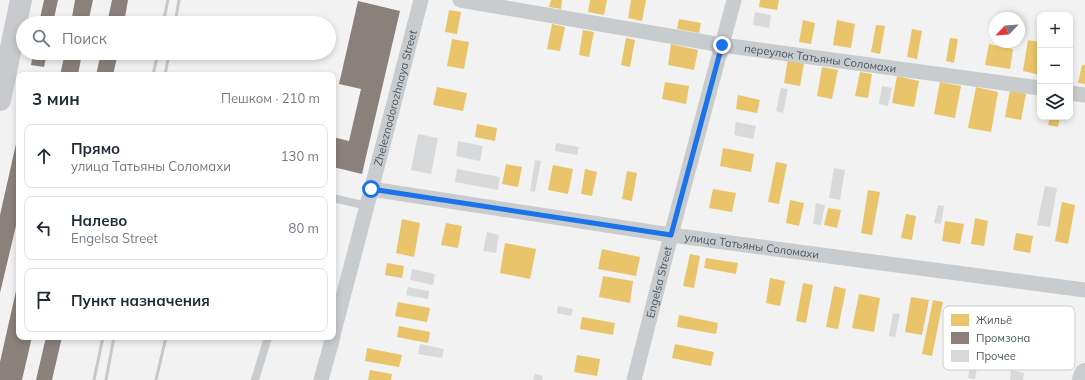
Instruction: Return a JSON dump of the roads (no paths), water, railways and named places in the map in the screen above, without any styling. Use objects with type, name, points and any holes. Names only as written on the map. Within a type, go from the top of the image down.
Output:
[{"type":"main road","points":[[18,16],[21,0]]},
{"type":"main road","points":[[0,100],[16,24]]},
{"type":"main road","points":[[1083,380],[1085,374]]},
{"type":"street","name":"Zheleznodorozhnaya Street","points":[[336,325],[421,0]]},
{"type":"street","name":"переулок Татьяны Соломахи","points":[[460,0],[722,45],[1037,88]]},
{"type":"street","name":"Engelsa Street","points":[[634,380],[734,0]]},
{"type":"street","points":[[1073,93],[1085,95]]},
{"type":"street","name":"улица Татьяны Соломахи","points":[[371,189],[671,235],[1085,290]]},
{"type":"street","name":"Zheleznodorozhnaya Street","points":[[321,380],[332,340]]},
{"type":"lane","points":[[336,199],[367,206]]},
{"type":"lane","points":[[255,380],[267,340]]},
{"type":"railway","points":[[165,16],[168,0]]},
{"type":"railway","points":[[176,16],[179,0]]},
{"type":"railway","points":[[154,72],[156,60]]},
{"type":"railway","points":[[166,72],[168,60]]},
{"type":"railway","points":[[94,380],[102,340]]},
{"type":"railway","points":[[106,380],[113,340]]},
{"type":"railway","points":[[156,380],[165,340]]}]
